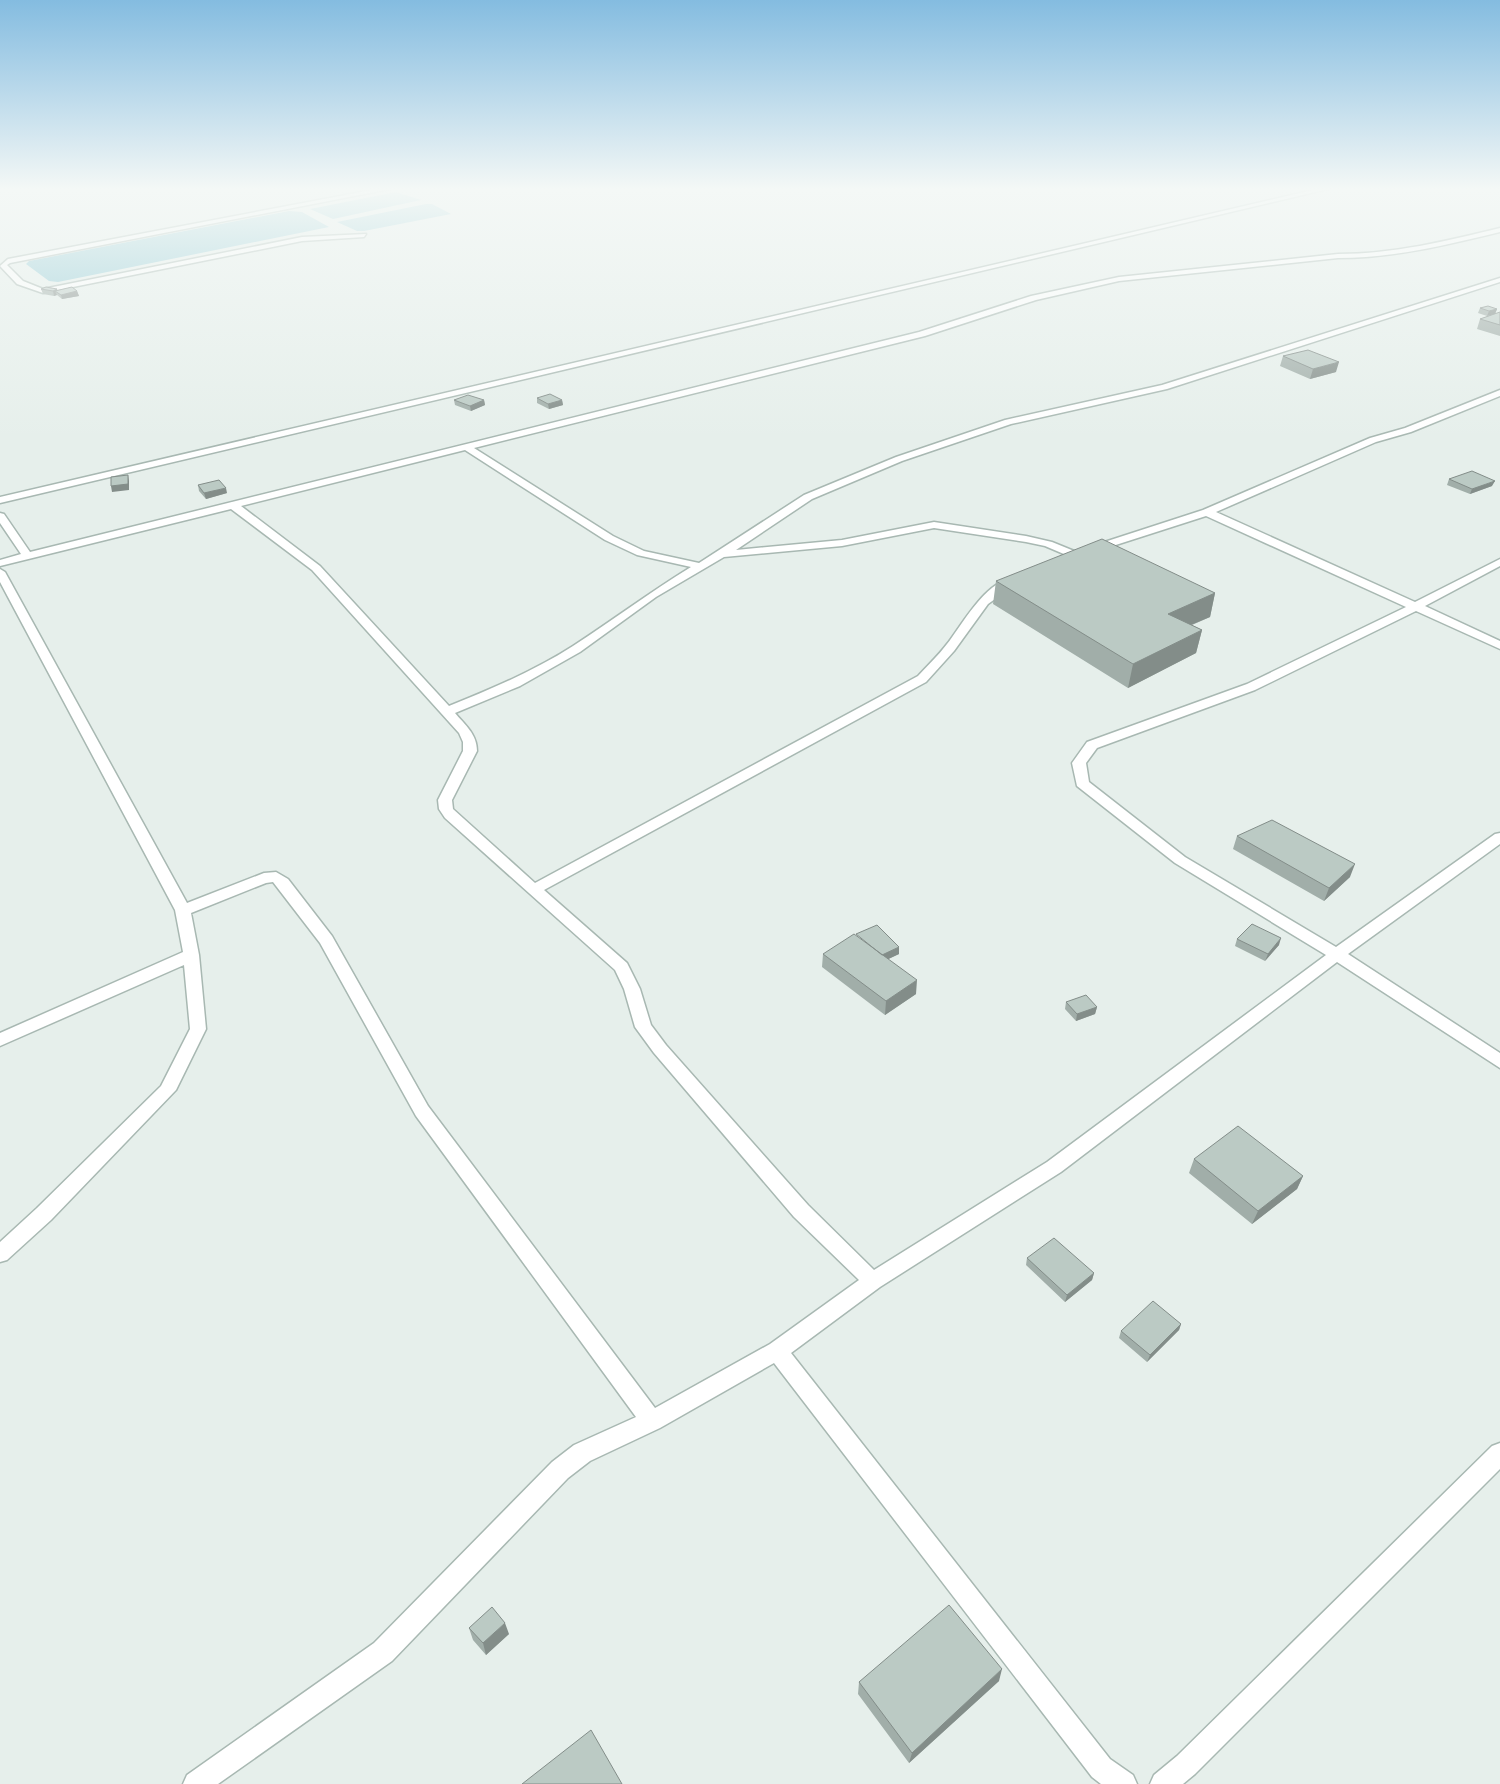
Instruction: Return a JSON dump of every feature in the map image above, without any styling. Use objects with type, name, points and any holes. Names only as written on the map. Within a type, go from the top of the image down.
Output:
[{"type":"street","points":[[8,272],[30,290],[43,290],[135,272]]},
{"type":"street","points":[[0,500],[970,272]]},
{"type":"street","points":[[0,562],[922,334],[1034,298],[1118,279],[1183,272]]},
{"type":"street","points":[[446,712],[516,683],[576,649],[652,595],[722,554],[808,497],[899,460],[1022,418],[1164,387],[1345,331],[1500,280]]},
{"type":"street","points":[[1486,285],[1500,290]]},
{"type":"street","points":[[1056,563],[1075,555],[1208,512],[1374,440],[1408,430],[1500,393]]},
{"type":"street","points":[[466,447],[609,538],[641,553],[699,566]]},
{"type":"street","points":[[233,504],[316,568],[464,732],[470,742],[470,751],[445,800],[446,809],[533,890],[621,967],[632,989],[643,1027],[660,1049],[801,1211],[873,1281]]},
{"type":"street","points":[[1208,512],[1500,645]]},
{"type":"street","points":[[0,516],[27,555]]},
{"type":"street","points":[[722,554],[842,543],[934,525],[1026,539],[1048,544],[1075,555]]},
{"type":"street","points":[[1500,562],[1415,607],[1250,687],[1092,745],[1079,764],[1082,783],[1173,854],[1224,888],[1337,954],[1500,1062]]},
{"type":"street","points":[[0,572],[183,910],[191,955],[198,1029],[166,1090],[44,1214],[0,1254]]},
{"type":"street","points":[[533,890],[922,679],[953,644],[979,605],[1002,587],[1020,579]]},
{"type":"street","points":[[196,1784],[383,1652],[560,1470],[582,1453],[652,1421],[777,1351],[873,1281],[1054,1168],[1337,954],[1500,837]]},
{"type":"street","points":[[183,910],[264,878],[276,877],[283,882],[326,940],[422,1111],[652,1421]]},
{"type":"street","points":[[0,1040],[191,955]]},
{"type":"street","points":[[777,1351],[1101,1768],[1124,1784]]},
{"type":"street","points":[[1164,1784],[1186,1766],[1500,1454]]},
{"type":"water","points":[[37,272],[106,272],[58,282],[49,281]]},
{"type":"building","points":[[46,287],[57,289],[53,291],[41,289]]},
{"type":"building","points":[[72,287],[77,291],[61,295],[55,291]]},
{"type":"building","points":[[1488,306],[1497,309],[1489,311],[1480,308]]},
{"type":"building","points":[[1500,312],[1500,325],[1480,319]]},
{"type":"building","points":[[1308,350],[1339,362],[1313,369],[1283,356]]},
{"type":"building","points":[[550,394],[562,400],[548,404],[537,398]]},
{"type":"building","points":[[468,395],[484,400],[470,406],[454,400]]},
{"type":"building","points":[[1472,471],[1495,481],[1472,489],[1449,479]]},
{"type":"building","points":[[128,475],[128,484],[111,486],[111,477]]},
{"type":"building","points":[[219,480],[226,488],[204,493],[198,485]]},
{"type":"building","points":[[1102,539],[1215,593],[1168,614],[1202,630],[1133,664],[996,581]]},
{"type":"building","points":[[1272,820],[1355,864],[1329,888],[1237,836]]},
{"type":"building","points":[[1252,924],[1281,938],[1268,954],[1237,939]]},
{"type":"building","points":[[877,925],[899,947],[882,955],[856,934]]},
{"type":"building","points":[[854,934],[917,980],[886,1001],[823,954]]},
{"type":"building","points":[[1086,995],[1097,1007],[1077,1014],[1066,1002]]},
{"type":"building","points":[[1238,1126],[1303,1176],[1258,1211],[1194,1159]]},
{"type":"building","points":[[1054,1238],[1094,1273],[1067,1295],[1027,1258]]},
{"type":"building","points":[[1153,1301],[1181,1324],[1150,1355],[1121,1331]]},
{"type":"building","points":[[949,1605],[1002,1669],[912,1753],[859,1682]]},
{"type":"building","points":[[492,1607],[505,1623],[483,1643],[469,1628]]},
{"type":"building","points":[[591,1730],[622,1784],[522,1784]]}]
